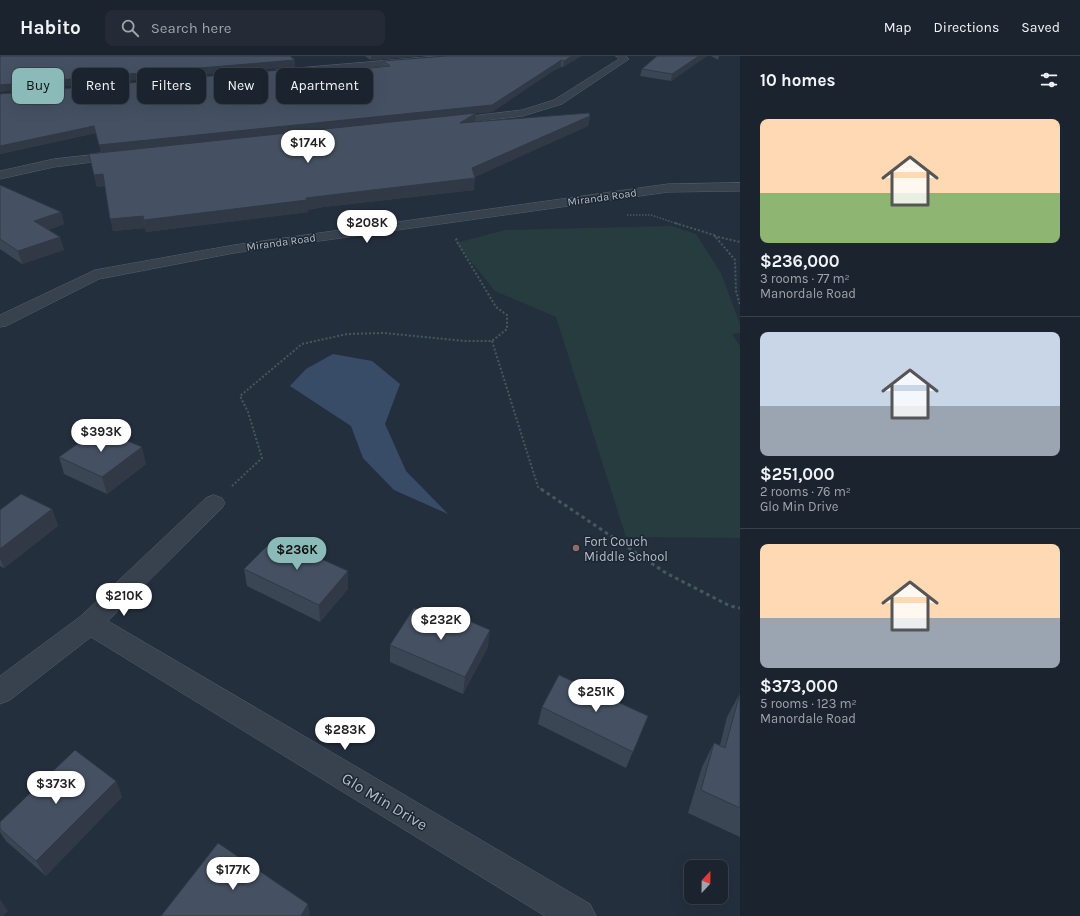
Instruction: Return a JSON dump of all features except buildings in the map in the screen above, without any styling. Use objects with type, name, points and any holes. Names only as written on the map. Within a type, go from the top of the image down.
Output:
[{"type":"street","points":[[268,73],[467,56]]},
{"type":"street","points":[[436,123],[524,113],[558,102],[625,59],[620,56]]},
{"type":"street","points":[[329,60],[338,67]]},
{"type":"street","points":[[0,176],[54,163],[126,155]]},
{"type":"street","name":"Miranda Road","points":[[0,322],[95,275],[234,249],[668,188],[740,186]]},
{"type":"street","points":[[0,692],[90,624],[214,503]]},
{"type":"street","name":"Glo Min Drive","points":[[90,624],[578,916]]},
{"type":"path","points":[[620,215],[651,215],[740,242]]},
{"type":"path","points":[[214,503],[262,458],[248,412],[240,396],[302,344],[347,334],[376,333],[424,336],[465,341],[492,341],[507,330],[507,315],[496,308],[456,240],[462,229],[453,218]]},
{"type":"path","points":[[714,235],[735,260],[736,291],[740,305]]},
{"type":"path","points":[[492,341],[538,487],[666,573],[730,606],[740,608]]},
{"type":"green space","points":[[672,226],[696,234],[721,273],[740,324],[740,333],[732,334],[740,346],[740,538],[626,537],[556,317],[495,291],[456,243],[505,230]]},
{"type":"water","points":[[333,354],[372,361],[400,384],[385,424],[406,471],[448,514],[394,490],[363,458],[351,426],[290,386],[306,369]]},
{"type":"place","name":"Fort Couch Middle School","points":[[576,548]]}]
